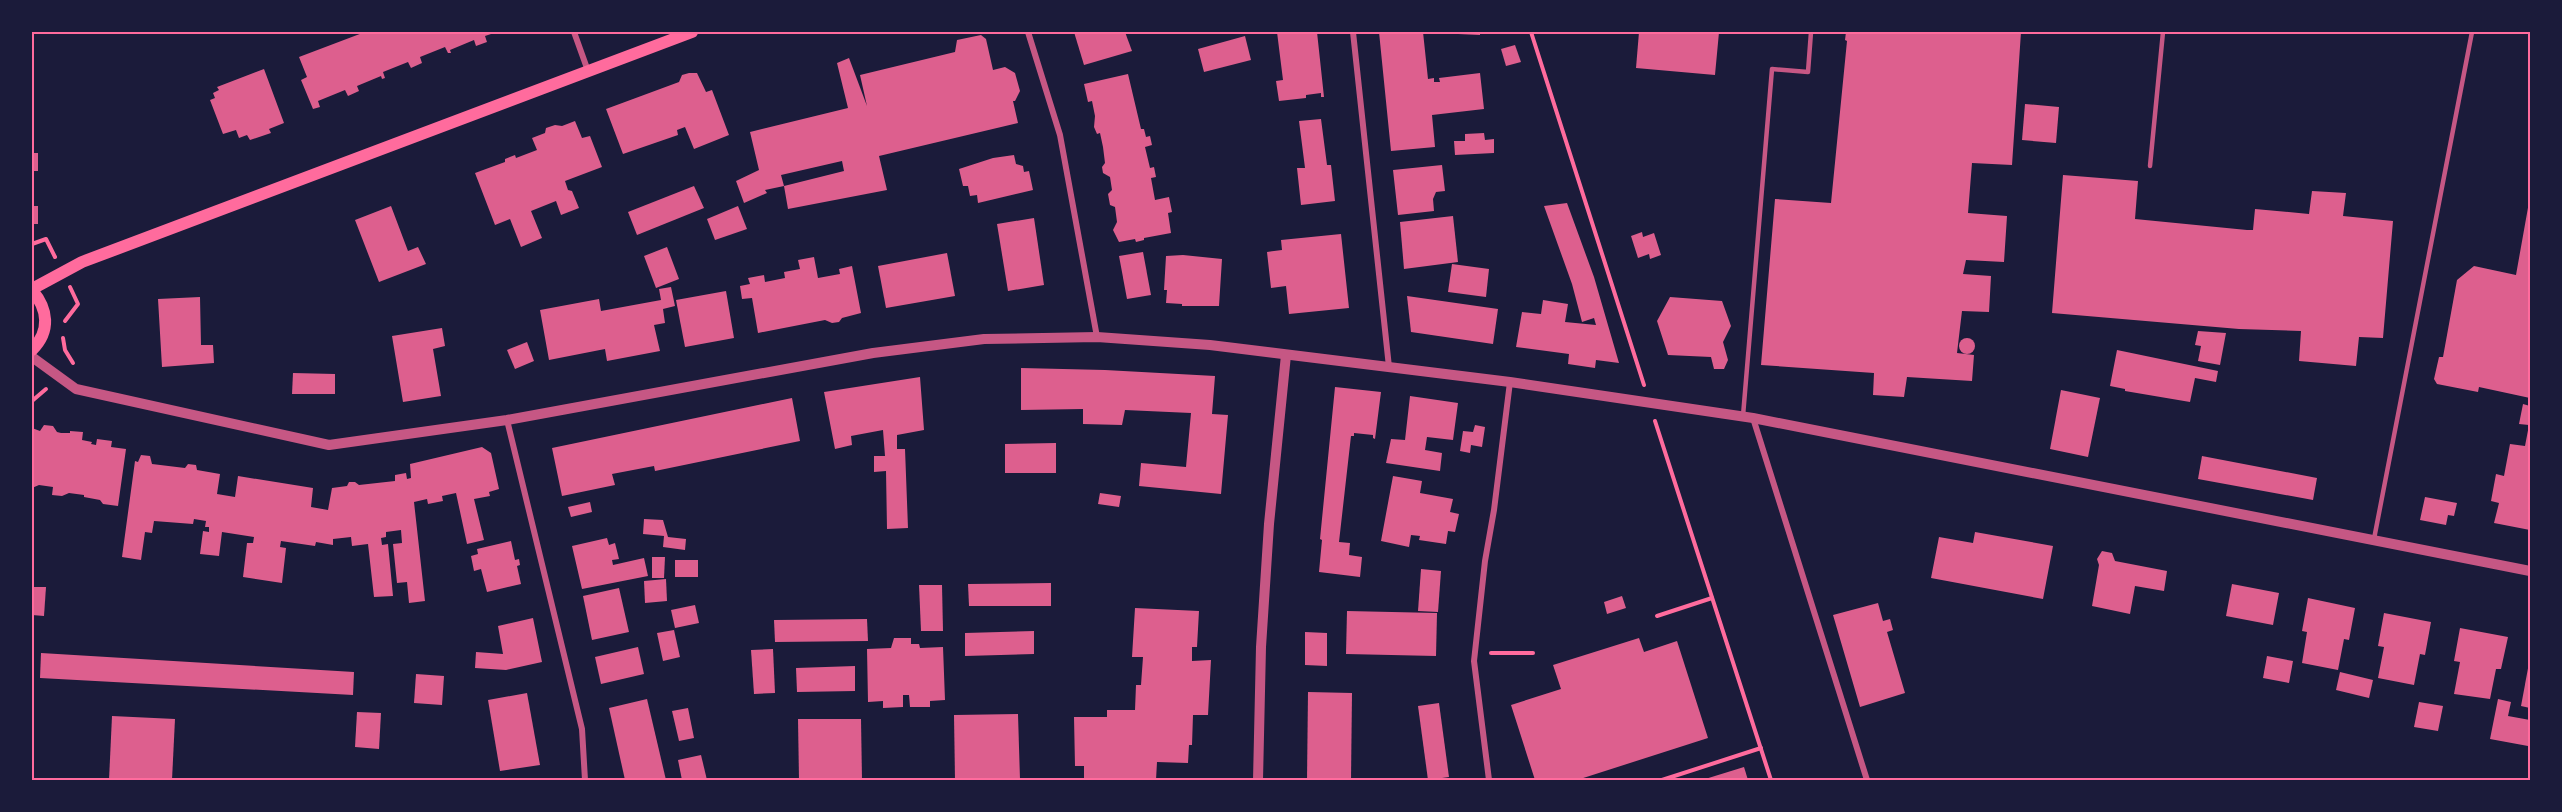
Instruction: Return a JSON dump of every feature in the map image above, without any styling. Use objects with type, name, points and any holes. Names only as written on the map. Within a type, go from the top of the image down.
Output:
[{"type":"main road","points":[[32,350],[39,343],[45,330],[46,314],[41,300],[32,289],[63,272],[104,254],[692,32]]},
{"type":"street","points":[[574,32],[588,71]]},
{"type":"street","points":[[1028,32],[1060,135],[1096,336]]},
{"type":"street","points":[[1353,32],[1389,368]]},
{"type":"street","points":[[32,357],[76,389],[329,445],[507,420],[873,353],[984,339],[1096,336],[1210,345],[1510,382],[1748,417],[2530,571]]},
{"type":"street","points":[[1258,780],[1261,647],[1269,524],[1286,354]]},
{"type":"street","points":[[1489,780],[1474,660],[1485,561],[1494,510],[1510,382]]},
{"type":"street","points":[[1748,417],[1868,780]]},
{"type":"street","points":[[507,420],[582,729],[585,780]]},
{"type":"lane","points":[[1748,417],[1772,69],[1808,72],[1811,32]]},
{"type":"lane","points":[[2150,166],[2163,32]]},
{"type":"lane","points":[[2374,540],[2472,32]]},
{"type":"path","points":[[1531,32],[1771,780]]},
{"type":"path","points":[[32,244],[46,239],[63,272]]},
{"type":"path","points":[[1657,616],[1712,598]]},
{"type":"path","points":[[1475,652],[1533,653]]},
{"type":"path","points":[[1662,780],[1761,748]]},
{"type":"building","points":[[365,32],[497,32],[485,36],[487,42],[476,46],[474,40],[450,50],[451,53],[448,53],[445,47],[420,57],[422,63],[411,68],[408,62],[383,72],[385,78],[382,79],[381,76],[357,86],[359,91],[348,96],[345,90],[318,101],[320,107],[313,109],[301,80],[307,77],[299,57]]},
{"type":"building","points":[[1074,32],[1125,32],[1132,51],[1084,65]]},
{"type":"building","points":[[1277,32],[1317,32],[1324,97],[1321,97],[1321,93],[1306,95],[1306,98],[1279,101],[1276,81],[1283,80]]},
{"type":"building","points":[[1379,32],[1423,32],[1428,79],[1434,78],[1434,82],[1440,82],[1439,78],[1480,73],[1484,109],[1432,115],[1435,147],[1391,151]]},
{"type":"building","points":[[1458,32],[1480,32],[1480,35],[1458,34]]},
{"type":"building","points":[[1639,32],[1719,32],[1715,75],[1636,68]]},
{"type":"building","points":[[1846,32],[2021,32],[2012,165],[1972,163],[1968,213],[2007,216],[2004,262],[1966,260],[1963,274],[1991,276],[1989,312],[1962,311],[1957,353],[1974,355],[1972,381],[1907,377],[1904,397],[1873,395],[1874,373],[1761,365],[1775,199],[1831,203]]},
{"type":"building","points":[[981,35],[986,39],[993,70],[1005,67],[1015,73],[1020,91],[1013,101],[1018,123],[879,156],[887,190],[788,209],[784,186],[765,190],[767,193],[744,203],[736,181],[759,170],[750,132],[848,108],[837,63],[849,58],[867,106],[860,75],[955,52],[957,40]],"holes":[[[842,161],[844,171],[784,186],[781,175]]]},
{"type":"building","points":[[1245,36],[1251,60],[1204,72],[1198,49]]},
{"type":"building","points":[[1515,45],[1521,62],[1506,66],[1501,49]]},
{"type":"building","points":[[264,69],[284,123],[269,129],[271,133],[250,140],[247,135],[239,138],[236,130],[223,134],[210,100],[215,98],[213,93],[219,90],[217,87]]},
{"type":"building","points":[[697,73],[706,92],[712,90],[729,135],[694,149],[685,127],[677,130],[678,135],[623,154],[606,109],[679,82],[682,75]]},
{"type":"building","points":[[1128,74],[1141,129],[1144,129],[1146,137],[1150,136],[1152,145],[1145,147],[1150,168],[1154,167],[1156,177],[1151,178],[1155,200],[1169,197],[1172,212],[1168,213],[1171,233],[1144,238],[1136,242],[1135,239],[1119,242],[1113,230],[1117,222],[1115,207],[1110,205],[1108,194],[1112,190],[1110,177],[1103,173],[1102,167],[1105,163],[1103,147],[1100,133],[1097,134],[1094,127],[1095,116],[1092,101],[1088,102],[1084,84]]},
{"type":"building","points":[[2025,104],[2059,107],[2056,143],[2022,140]]},
{"type":"building","points":[[1321,119],[1327,165],[1331,165],[1335,201],[1301,205],[1297,168],[1305,168],[1299,121]]},
{"type":"building","points":[[575,121],[582,138],[590,136],[602,167],[565,181],[579,208],[561,215],[556,201],[531,211],[542,238],[521,247],[510,219],[495,225],[475,173],[505,162],[505,159],[515,155],[516,158],[537,150],[532,138],[545,133],[546,128],[555,125],[562,126]]},
{"type":"building","points":[[1484,133],[1485,140],[1494,139],[1494,153],[1455,155],[1454,141],[1465,141],[1465,134]]},
{"type":"building","points":[[32,153],[38,153],[38,171],[32,171]]},
{"type":"building","points":[[1014,155],[1016,164],[1023,166],[1024,172],[1029,171],[1033,190],[978,203],[977,195],[970,196],[968,186],[963,186],[959,169],[993,158]]},
{"type":"building","points":[[1442,165],[1445,191],[1436,192],[1433,199],[1434,211],[1398,215],[1393,170]]},
{"type":"building","points":[[2063,175],[2138,181],[2135,219],[2247,230],[2253,230],[2255,209],[2309,214],[2312,191],[2346,193],[2343,216],[2393,221],[2383,338],[2359,337],[2356,366],[2299,361],[2301,331],[2239,329],[2052,313]]},
{"type":"building","points":[[694,186],[704,208],[637,235],[628,212]]},
{"type":"building","points":[[2529,202],[2530,398],[2479,387],[2478,392],[2437,384],[2434,379],[2439,357],[2443,357],[2457,280],[2474,266],[2516,275]]},
{"type":"building","points":[[1567,203],[1594,277],[1619,363],[1596,360],[1595,368],[1568,364],[1569,354],[1516,347],[1522,312],[1541,314],[1543,300],[1568,304],[1565,322],[1596,325],[1594,318],[1582,322],[1572,284],[1544,206]]},
{"type":"building","points":[[32,206],[38,206],[38,224],[32,224]]},
{"type":"building","points":[[391,206],[408,251],[418,247],[426,264],[379,282],[355,220]]},
{"type":"building","points":[[738,206],[747,229],[715,240],[707,219]]},
{"type":"building","points":[[1453,216],[1458,262],[1404,269],[1400,222]]},
{"type":"building","points":[[1034,218],[1044,285],[1008,291],[997,224]]},
{"type":"building","points":[[1642,232],[1643,237],[1654,233],[1661,255],[1650,259],[1649,254],[1638,258],[1631,236]]},
{"type":"building","points":[[1341,234],[1349,308],[1289,314],[1286,286],[1271,288],[1267,252],[1282,250],[1281,240]]},
{"type":"building","points":[[667,247],[679,279],[656,288],[644,256]]},
{"type":"building","points":[[1143,252],[1151,295],[1127,299],[1119,256]]},
{"type":"building","points":[[947,253],[955,296],[886,308],[878,266]]},
{"type":"building","points":[[1183,255],[1222,259],[1219,306],[1182,306],[1182,304],[1166,303],[1167,290],[1164,290],[1166,256]]},
{"type":"building","points":[[814,257],[818,278],[840,274],[839,269],[852,266],[861,313],[842,318],[839,322],[832,323],[825,320],[758,333],[752,298],[742,299],[740,286],[750,284],[748,278],[764,275],[765,282],[785,278],[784,272],[800,269],[798,260]]},
{"type":"building","points":[[1452,264],[1489,269],[1486,297],[1448,292]]},
{"type":"building","points":[[671,287],[675,306],[663,309],[665,323],[654,325],[660,351],[607,361],[605,349],[549,360],[540,310],[599,299],[601,311],[661,300],[659,289]]},
{"type":"building","points":[[726,291],[734,338],[685,347],[676,300]]},
{"type":"building","points":[[1407,296],[1498,309],[1493,344],[1411,332]]},
{"type":"building","points":[[200,297],[201,345],[213,345],[214,363],[162,367],[158,299]]},
{"type":"building","points":[[1670,297],[1722,301],[1731,326],[1723,342],[1728,360],[1724,369],[1714,369],[1711,357],[1668,355],[1657,321]]},
{"type":"building","points":[[442,328],[445,346],[433,349],[441,396],[403,402],[392,336]]},
{"type":"building","points":[[2198,331],[2226,333],[2220,365],[2198,361],[2201,346],[2195,345]]},
{"type":"building","points":[[1964,338],[1970,338],[1975,346],[1973,352],[1964,354],[1959,349],[1959,343]]},
{"type":"building","points":[[527,342],[534,361],[515,369],[507,350]]},
{"type":"building","points":[[2117,350],[2218,371],[2216,382],[2195,378],[2190,402],[2125,391],[2125,389],[2110,386]]},
{"type":"building","points":[[1021,368],[1215,376],[1212,414],[1228,415],[1221,494],[1139,486],[1141,463],[1186,467],[1191,413],[1125,410],[1122,425],[1083,424],[1083,409],[1021,410]]},
{"type":"building","points":[[293,373],[335,374],[335,394],[292,394]]},
{"type":"building","points":[[920,377],[924,430],[897,435],[897,449],[905,449],[908,528],[887,529],[886,471],[874,472],[874,456],[885,456],[883,430],[851,436],[852,445],[835,449],[824,392]]},
{"type":"building","points":[[1335,387],[1381,392],[1375,439],[1373,435],[1354,433],[1354,436],[1351,436],[1339,542],[1350,543],[1349,555],[1362,557],[1360,577],[1319,572],[1322,540],[1320,539]]},
{"type":"building","points":[[2061,390],[2100,398],[2088,457],[2050,449]]},
{"type":"building","points":[[1410,396],[1458,403],[1453,440],[1427,437],[1425,450],[1442,453],[1440,471],[1386,463],[1391,439],[1405,440]]},
{"type":"building","points":[[792,398],[800,441],[655,471],[654,466],[612,474],[615,485],[562,496],[552,448]]},
{"type":"building","points":[[2523,404],[2530,406],[2530,530],[2494,523],[2499,503],[2491,501],[2496,474],[2504,476],[2510,444],[2525,446],[2529,425],[2519,424]]},
{"type":"building","points":[[44,425],[53,426],[57,432],[61,433],[83,432],[82,440],[92,442],[91,444],[96,445],[97,439],[112,441],[111,447],[126,449],[118,506],[103,504],[100,500],[84,497],[84,495],[69,493],[62,496],[52,495],[53,487],[39,485],[32,488],[32,428],[40,431]]},
{"type":"building","points":[[1475,425],[1485,427],[1482,447],[1471,445],[1470,453],[1460,451],[1463,431],[1473,432]]},
{"type":"building","points":[[1056,443],[1056,473],[1005,473],[1005,444]]},
{"type":"building","points":[[482,447],[491,453],[499,489],[489,492],[490,496],[474,499],[484,540],[467,544],[456,493],[442,496],[443,501],[428,504],[427,499],[414,502],[425,601],[409,603],[407,582],[397,583],[393,544],[402,543],[401,530],[386,532],[386,537],[381,538],[382,545],[388,544],[393,596],[374,597],[368,544],[352,546],[351,537],[333,539],[333,545],[316,542],[315,546],[281,541],[280,547],[286,548],[282,583],[243,577],[247,543],[253,543],[254,537],[222,532],[219,556],[200,554],[203,531],[209,532],[209,527],[205,527],[206,521],[194,519],[193,524],[154,521],[152,533],[145,532],[141,560],[122,557],[135,461],[138,462],[141,455],[150,456],[152,464],[185,468],[188,464],[196,465],[197,470],[220,474],[217,494],[235,497],[238,476],[313,488],[311,507],[328,510],[332,488],[347,486],[349,482],[359,485],[395,481],[395,475],[406,473],[407,479],[411,478],[410,464]]},
{"type":"building","points":[[2202,456],[2317,478],[2313,500],[2198,479]]},
{"type":"building","points":[[1393,476],[1422,481],[1420,493],[1453,499],[1450,512],[1459,514],[1455,532],[1448,531],[1446,544],[1419,540],[1420,536],[1411,535],[1409,547],[1381,541]]},
{"type":"building","points":[[1100,493],[1121,496],[1119,507],[1098,504]]},
{"type":"building","points":[[2425,497],[2457,503],[2454,516],[2448,515],[2446,525],[2420,520]]},
{"type":"building","points":[[590,502],[592,512],[571,517],[568,507]]},
{"type":"building","points":[[644,519],[663,520],[668,537],[686,539],[685,550],[663,547],[664,536],[643,534]]},
{"type":"building","points":[[1975,532],[2053,546],[2043,599],[1931,578],[1939,537],[1973,543]]},
{"type":"building","points":[[607,538],[609,545],[615,543],[619,559],[612,560],[613,565],[644,558],[648,576],[582,589],[572,546]]},
{"type":"building","points":[[511,541],[515,560],[519,559],[520,565],[517,566],[521,584],[487,592],[481,569],[474,571],[471,556],[478,554],[477,549]]},
{"type":"building","points":[[2102,551],[2112,553],[2115,561],[2167,571],[2164,591],[2135,586],[2130,614],[2092,606],[2099,565],[2097,559]]},
{"type":"building","points":[[652,557],[665,557],[664,578],[652,578]]},
{"type":"building","points":[[675,560],[698,560],[698,577],[675,577]]},
{"type":"building","points":[[1421,569],[1441,571],[1438,612],[1418,611]]},
{"type":"building","points":[[666,579],[667,601],[645,603],[644,581]]},
{"type":"building","points":[[1051,583],[1051,606],[969,606],[968,584]]},
{"type":"building","points":[[2232,584],[2279,593],[2273,625],[2226,616]]},
{"type":"building","points":[[919,585],[942,585],[943,631],[921,631]]},
{"type":"building","points":[[32,587],[46,587],[44,616],[32,615]]},
{"type":"building","points":[[619,588],[629,632],[592,640],[583,596]]},
{"type":"building","points":[[1622,596],[1626,608],[1607,614],[1604,602]]},
{"type":"building","points":[[2308,598],[2355,608],[2349,640],[2344,639],[2338,670],[2302,663],[2307,632],[2302,631]]},
{"type":"building","points":[[1878,603],[1883,621],[1890,619],[1893,630],[1887,632],[1905,693],[1860,707],[1833,615]]},
{"type":"building","points":[[695,605],[699,623],[675,628],[671,610]]},
{"type":"building","points":[[1135,608],[1199,611],[1197,647],[1192,647],[1192,661],[1211,660],[1208,715],[1193,715],[1192,745],[1189,745],[1188,763],[1157,762],[1156,780],[1084,780],[1084,766],[1075,766],[1074,717],[1107,717],[1107,710],[1135,710],[1136,685],[1141,685],[1143,657],[1132,657]]},
{"type":"building","points":[[1347,611],[1437,613],[1436,656],[1346,654]]},
{"type":"building","points":[[2384,613],[2431,622],[2425,655],[2420,654],[2414,685],[2378,678],[2384,647],[2378,646]]},
{"type":"building","points":[[533,618],[542,662],[506,670],[475,668],[476,652],[503,654],[498,626]]},
{"type":"building","points":[[867,619],[868,641],[775,642],[774,620]]},
{"type":"building","points":[[2460,628],[2508,637],[2501,669],[2496,669],[2490,699],[2454,694],[2460,662],[2454,661]]},
{"type":"building","points":[[674,630],[680,657],[663,661],[657,633]]},
{"type":"building","points":[[1034,631],[1034,654],[965,656],[965,633]]},
{"type":"building","points":[[1305,632],[1327,633],[1327,666],[1305,665]]},
{"type":"building","points":[[894,638],[911,638],[911,644],[919,644],[920,648],[943,647],[945,700],[930,701],[930,707],[910,707],[909,695],[903,695],[903,707],[883,708],[883,701],[868,702],[867,649],[891,648]]},
{"type":"building","points":[[1639,638],[1644,652],[1677,641],[1708,738],[1577,780],[1535,780],[1511,705],[1561,689],[1553,665]]},
{"type":"building","points":[[638,647],[644,674],[601,684],[595,657]]},
{"type":"building","points":[[773,649],[775,693],[754,694],[751,650]]},
{"type":"building","points":[[41,653],[354,672],[353,695],[40,678]]},
{"type":"building","points":[[2267,656],[2293,661],[2289,683],[2263,678]]},
{"type":"building","points":[[2530,663],[2530,708],[2521,706]]},
{"type":"building","points":[[855,666],[855,691],[797,692],[796,668]]},
{"type":"building","points":[[2340,672],[2373,680],[2369,698],[2336,690]]},
{"type":"building","points":[[416,674],[444,676],[442,705],[414,703]]},
{"type":"building","points":[[1308,692],[1352,693],[1351,780],[1307,780]]},
{"type":"building","points":[[527,693],[540,765],[500,771],[488,700]]},
{"type":"building","points":[[647,699],[666,780],[625,780],[609,708]]},
{"type":"building","points":[[2498,699],[2511,702],[2508,716],[2530,720],[2528,746],[2490,739]]},
{"type":"building","points":[[2419,702],[2443,706],[2438,731],[2414,727]]},
{"type":"building","points":[[1439,703],[1449,777],[1428,780],[1418,706]]},
{"type":"building","points":[[688,708],[694,738],[679,741],[672,711]]},
{"type":"building","points":[[357,712],[381,713],[379,749],[355,747]]},
{"type":"building","points":[[1018,714],[1020,780],[955,780],[954,715]]},
{"type":"building","points":[[112,716],[175,719],[172,780],[109,780]]},
{"type":"building","points":[[798,719],[861,719],[862,780],[799,780]]},
{"type":"building","points":[[701,755],[707,780],[682,780],[678,760]]},
{"type":"building","points":[[1744,767],[1748,780],[1702,780]]}]
